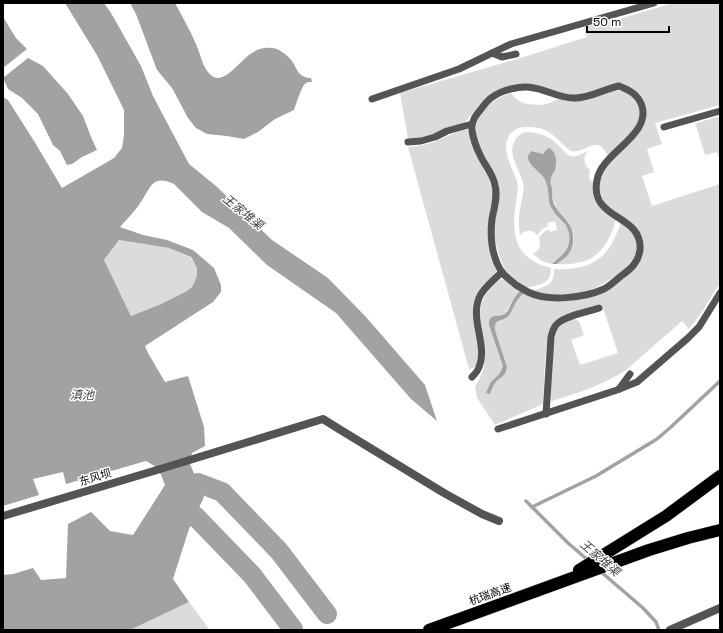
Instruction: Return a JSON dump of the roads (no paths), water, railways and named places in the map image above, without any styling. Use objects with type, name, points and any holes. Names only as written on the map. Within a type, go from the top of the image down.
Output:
[{"type":"highway","points":[[560,583],[660,520],[720,476]]},
{"type":"highway","points":[[560,583],[649,550],[720,530]]},
{"type":"highway","name":"杭瑞高速","points":[[429,630],[560,583]]},
{"type":"street","name":"东风坝","points":[[3,516],[323,419],[444,493],[482,514],[499,521]]},
{"type":"street","points":[[670,630],[720,608]]},
{"type":"lane","points":[[372,99],[459,69],[511,44],[654,3]]},
{"type":"lane","points":[[492,53],[502,57],[516,54]]},
{"type":"lane","points":[[619,86],[636,95],[643,109],[643,117],[636,131],[607,161],[598,174],[596,182],[600,203],[610,213],[626,222],[634,230],[638,237],[640,247],[639,256],[636,263],[632,268],[603,289],[564,298],[545,297],[529,293],[507,278],[502,272],[494,252],[491,234],[496,199],[496,186],[492,174],[481,158],[477,149],[472,130],[474,117],[491,99],[500,93],[511,89],[534,87],[557,96],[583,98],[619,86]]},
{"type":"lane","points":[[664,127],[720,111]]},
{"type":"lane","points":[[408,142],[421,141],[436,137],[447,131],[472,124]]},
{"type":"lane","points":[[472,377],[480,366],[482,355],[477,324],[478,303],[483,292],[502,272]]},
{"type":"lane","points":[[498,429],[637,382],[688,338],[699,326],[720,293]]},
{"type":"lane","points":[[546,414],[551,337],[553,330],[563,319],[599,308]]},
{"type":"lane","points":[[617,390],[630,374]]},
{"type":"water","name":"滇池","points":[[65,3],[104,3],[141,66],[153,96],[189,164],[216,186],[272,240],[328,278],[366,317],[425,385],[437,421],[411,399],[336,313],[267,265],[229,228],[202,212],[174,184],[166,181],[156,182],[149,189],[137,208],[120,227],[143,235],[167,240],[193,250],[214,268],[221,285],[221,292],[213,302],[145,346],[165,382],[188,376],[204,427],[205,446],[192,453],[190,464],[204,497],[189,529],[173,579],[189,602],[130,630],[3,630],[3,575],[13,574],[33,568],[41,580],[66,578],[68,524],[91,512],[110,531],[133,535],[165,485],[158,470],[146,461],[66,484],[63,472],[33,479],[39,495],[3,506],[3,97],[8,100],[62,188],[114,158],[122,148],[124,135],[124,110],[97,55]],"holes":[[[119,240],[169,248],[191,257],[197,268],[197,275],[192,287],[161,304],[131,316],[104,260]]]},
{"type":"water","points":[[130,3],[175,3],[194,39],[206,69],[212,76],[217,78],[222,77],[233,70],[252,53],[257,50],[269,48],[281,51],[292,61],[297,70],[303,76],[311,78],[312,82],[307,82],[304,85],[294,110],[275,119],[258,132],[244,139],[207,134],[196,128],[188,118],[172,88],[157,70],[136,14]]},
{"type":"water","points":[[3,17],[16,38],[27,49],[3,68]]},
{"type":"water","points":[[28,58],[43,66],[68,94],[83,116],[97,150],[82,157],[72,164],[67,165],[60,151],[53,145],[38,114],[22,98],[8,89],[3,78]]},
{"type":"water","points":[[549,148],[554,152],[556,161],[555,170],[551,181],[553,202],[569,224],[573,236],[573,244],[570,252],[557,264],[552,264],[564,253],[568,246],[568,231],[565,224],[551,207],[545,180],[532,166],[528,159],[532,151],[543,154]]},
{"type":"water","points":[[520,291],[524,293],[516,302],[510,314],[505,319],[496,323],[495,326],[507,367],[504,374],[495,383],[490,394],[486,393],[491,382],[500,373],[503,366],[489,321],[493,317],[506,313]]},
{"type":"waterway","points":[[532,507],[596,476],[657,439],[720,381]]},
{"type":"waterway","points":[[198,483],[222,492],[279,551],[327,614]]},
{"type":"waterway","name":"王家堆渠","points":[[526,501],[568,543],[589,561]]},
{"type":"waterway","points":[[195,516],[252,575],[293,629]]},
{"type":"waterway","name":"王家堆渠","points":[[600,571],[643,608],[656,622],[659,630]]}]
